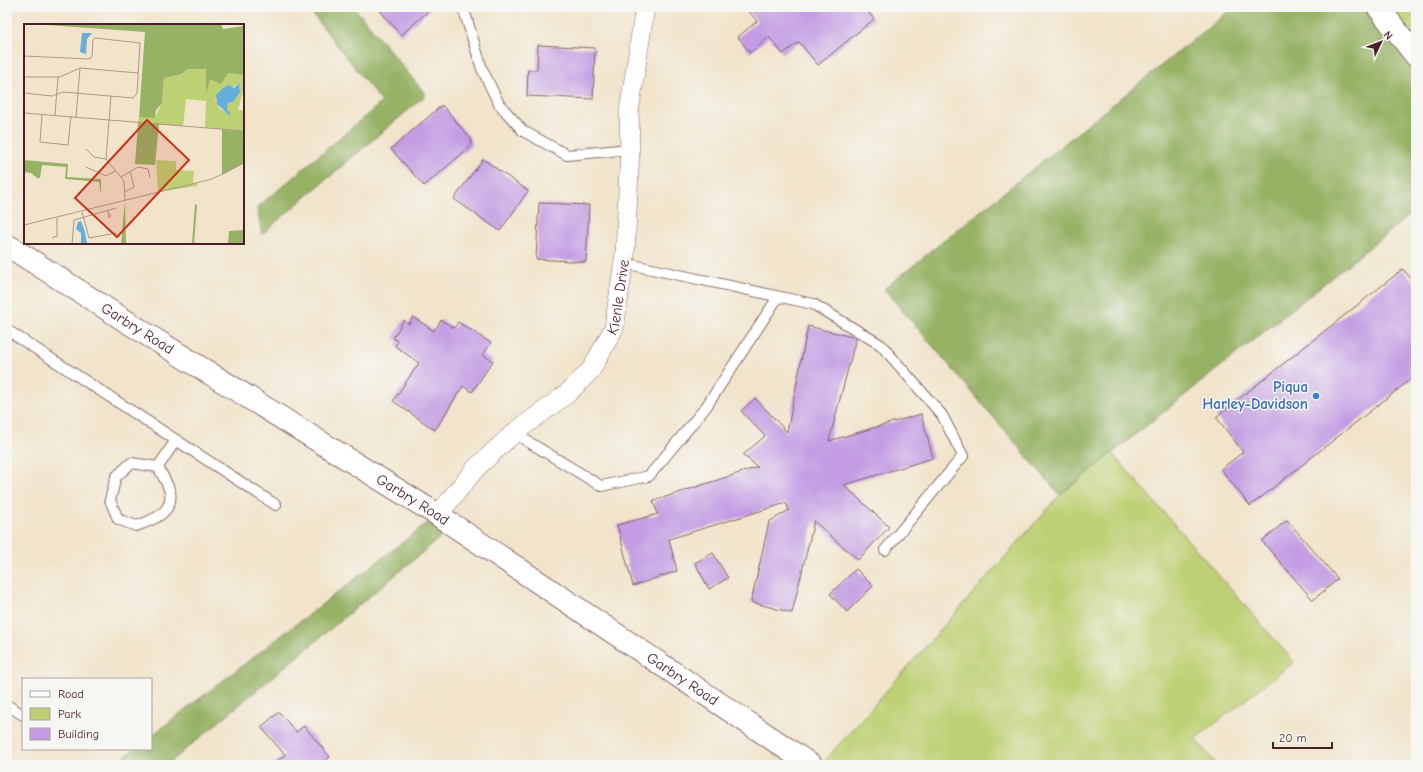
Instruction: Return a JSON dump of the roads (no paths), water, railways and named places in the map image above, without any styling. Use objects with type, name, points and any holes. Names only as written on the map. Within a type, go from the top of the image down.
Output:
[{"type":"street","name":"Kienle Drive","points":[[438,515],[476,468],[514,433],[568,393],[591,370],[614,328],[624,263],[630,149],[629,112],[645,7]]},
{"type":"street","points":[[1378,7],[1416,56]]},
{"type":"street","name":"Garbry Road","points":[[7,245],[438,515],[811,765]]},
{"type":"lane","points":[[463,7],[482,70],[499,104],[523,132],[567,155],[630,149]]},
{"type":"lane","points":[[624,263],[813,304],[882,345],[942,415],[963,456],[885,550]]},
{"type":"lane","points":[[514,433],[601,486],[650,476],[706,407],[778,297]]},
{"type":"lane","points":[[7,330],[276,505]]},
{"type":"lane","points":[[158,467],[176,440]]},
{"type":"lane","points":[[131,464],[158,467],[170,493],[167,510],[153,520],[136,526],[118,519],[110,500],[116,477],[131,464]]},
{"type":"lane","points":[[7,705],[22,714]]},
{"type":"place","name":"Piqua Harley-Davidson","points":[[1316,396]]}]
